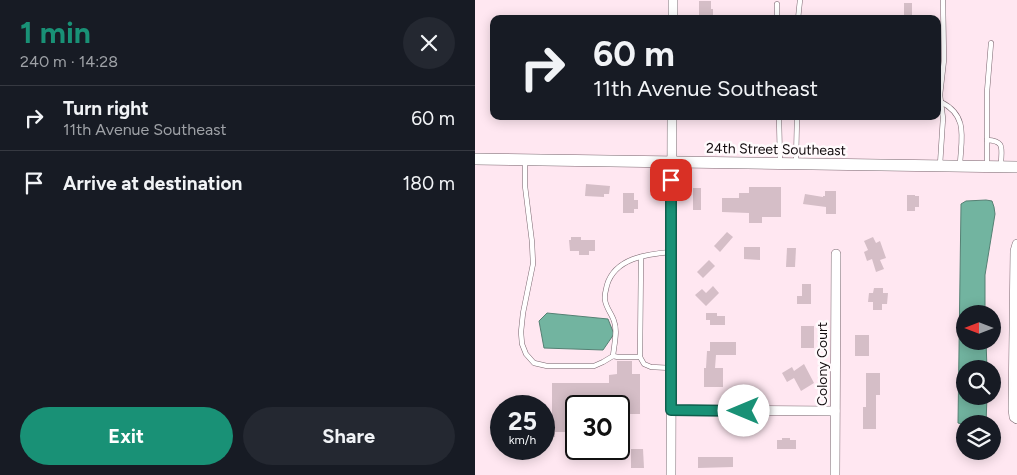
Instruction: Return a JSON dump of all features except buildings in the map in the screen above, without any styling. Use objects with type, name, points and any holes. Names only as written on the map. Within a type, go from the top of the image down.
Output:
[{"type":"street","points":[[673,0],[673,15]]},
{"type":"street","points":[[671,475],[672,120]]},
{"type":"street","name":"24th Street Southeast","points":[[475,159],[1017,167]]},
{"type":"street","points":[[1017,244],[1015,251],[1015,374],[1013,410],[1014,417],[1017,419]]},
{"type":"street","name":"Colony Court","points":[[835,475],[836,254]]},
{"type":"street","points":[[671,410],[835,412]]},
{"type":"lane","points":[[798,15],[800,0]]},
{"type":"lane","points":[[939,166],[943,118],[941,80],[944,60],[943,0]]},
{"type":"lane","points":[[777,4],[777,15]]},
{"type":"lane","points":[[987,167],[987,92],[991,43]]},
{"type":"lane","points":[[941,102],[957,115],[961,123],[959,166]]},
{"type":"lane","points":[[779,120],[780,164]]},
{"type":"lane","points":[[796,164],[797,120]]},
{"type":"lane","points":[[987,140],[995,140],[1001,144],[1001,167]]},
{"type":"lane","points":[[525,160],[525,186],[533,264],[521,332],[522,344],[526,354],[534,363],[547,366],[594,366],[613,356]]},
{"type":"lane","points":[[613,356],[615,324],[605,301],[609,279],[614,271],[633,258],[671,252]]},
{"type":"lane","points":[[641,257],[640,357],[644,364],[651,367],[671,368]]},
{"type":"lane","points":[[613,356],[618,358],[640,357]]},
{"type":"shaded area","points":[[966,201],[992,201],[994,207],[995,214],[985,275],[985,305],[960,305],[961,204]]},
{"type":"shaded area","points":[[547,313],[608,319],[614,334],[603,350],[544,348],[539,321]]},
{"type":"shaded area","points":[[959,350],[986,350],[987,360],[959,360]]},
{"type":"shaded area","points":[[958,405],[987,405],[986,415],[958,415]]},
{"type":"route","points":[[671,180],[671,410],[744,411]]}]
